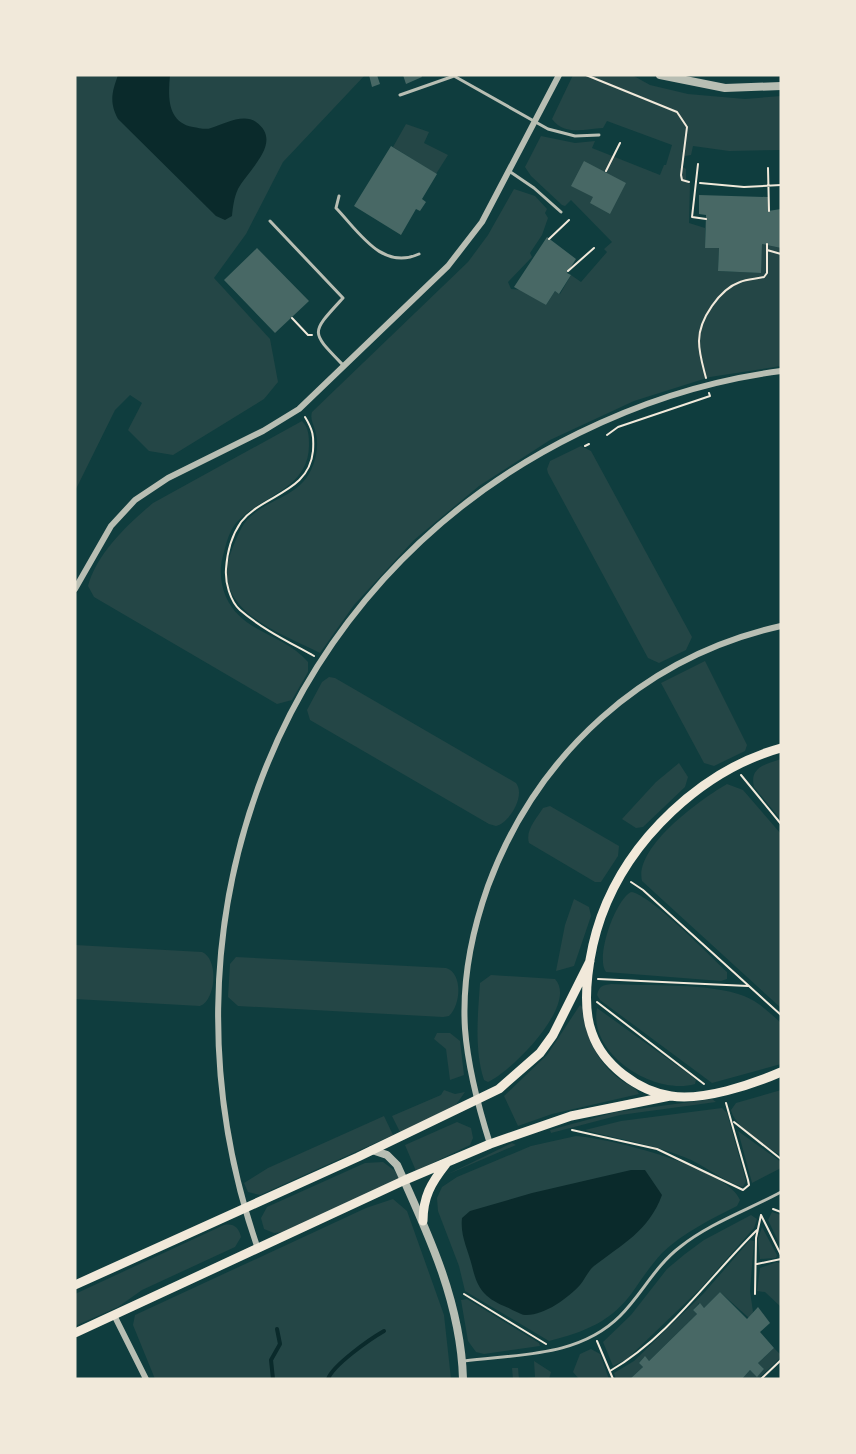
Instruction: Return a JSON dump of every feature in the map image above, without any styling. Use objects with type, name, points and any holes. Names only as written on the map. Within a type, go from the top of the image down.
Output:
[{"type":"main road","points":[[75,1285],[372,1150],[505,1085],[540,1053],[564,1016],[590,961],[602,915],[617,883],[648,837],[669,814],[706,784],[746,762],[781,748]]},
{"type":"main road","points":[[590,961],[591,1033],[600,1050],[627,1077],[643,1087],[670,1096],[682,1097],[736,1088],[781,1072]]},
{"type":"main road","points":[[75,1333],[405,1180],[490,1144],[571,1116],[670,1096]]},
{"type":"main road","points":[[423,1221],[423,1204],[428,1189],[448,1162]]},
{"type":"street","points":[[75,589],[111,526],[135,500],[168,478],[263,431],[299,409],[345,368],[467,244],[482,222],[559,75]]},
{"type":"street","points":[[660,75],[725,88],[781,86]]},
{"type":"street","points":[[258,1249],[231,1158],[219,1075],[216,1015],[221,936],[231,880],[254,798],[289,717],[322,660],[365,601],[411,551],[478,493],[523,463],[598,423],[638,407],[719,383],[781,371]]},
{"type":"street","points":[[490,1144],[476,1100],[465,1027],[467,977],[472,940],[495,868],[529,802],[544,778],[588,728],[649,680],[707,649],[781,626]]},
{"type":"street","points":[[372,1150],[387,1155],[397,1164],[440,1263],[459,1333],[463,1379]]},
{"type":"street","points":[[114,1315],[146,1379]]},
{"type":"lane","points":[[400,95],[454,76],[534,122],[563,134],[599,135]]},
{"type":"lane","points":[[509,171],[534,188],[561,212]]},
{"type":"lane","points":[[339,196],[336,208],[379,253],[394,260],[409,259],[419,254]]},
{"type":"lane","points":[[270,221],[343,298],[321,323],[317,336],[345,368]]},
{"type":"lane","points":[[463,1361],[555,1350],[594,1336],[621,1315],[646,1280],[680,1246],[781,1192]]},
{"type":"path","points":[[586,75],[677,112],[687,127],[681,175],[682,180],[689,182]]},
{"type":"path","points":[[606,171],[620,143]]},
{"type":"path","points":[[698,164],[692,217],[706,219]]},
{"type":"path","points":[[768,168],[769,211]]},
{"type":"path","points":[[700,183],[781,185]]},
{"type":"path","points":[[549,239],[569,220]]},
{"type":"path","points":[[705,378],[699,338],[703,322],[712,307],[730,287],[742,281],[764,277],[767,273],[767,244]]},
{"type":"path","points":[[568,271],[594,248]]},
{"type":"path","points":[[767,250],[781,254]]},
{"type":"path","points":[[292,318],[308,335],[317,336]]},
{"type":"path","points":[[607,435],[618,427],[710,396],[709,392]]},
{"type":"path","points":[[299,409],[314,432],[312,457],[308,467],[303,477],[290,489],[255,509],[241,522],[227,553],[225,581],[238,608],[258,624],[322,660]]},
{"type":"path","points":[[585,446],[589,444]]},
{"type":"path","points":[[741,776],[781,824]]},
{"type":"path","points":[[631,882],[644,890],[781,1015]]},
{"type":"path","points":[[594,978],[748,986]]},
{"type":"path","points":[[592,999],[671,1056],[705,1087]]},
{"type":"path","points":[[572,1130],[657,1149],[743,1190],[749,1185],[726,1103]]},
{"type":"path","points":[[732,1120],[781,1159]]},
{"type":"path","points":[[773,1209],[781,1212]]},
{"type":"path","points":[[755,1294],[757,1230],[761,1215],[781,1257],[757,1264]]},
{"type":"path","points":[[610,1371],[632,1358],[695,1299],[757,1230]]},
{"type":"path","points":[[464,1294],[555,1350]]},
{"type":"path","points":[[594,1336],[613,1379]]},
{"type":"path","points":[[761,1379],[781,1360]]},
{"type":"shaded area","points":[[75,75],[365,75],[283,162],[246,234],[214,278],[270,339],[278,382],[264,399],[173,455],[149,451],[128,430],[142,403],[130,395],[115,410],[75,491]]},
{"type":"shaded area","points":[[118,75],[170,75],[171,107],[178,120],[184,124],[207,129],[234,120],[245,119],[256,122],[264,130],[265,147],[238,189],[232,216],[225,220],[216,216],[118,119],[112,97]]},
{"type":"shaded area","points":[[573,75],[632,75],[650,85],[688,94],[745,99],[781,96],[781,150],[729,151],[693,146],[691,155],[685,156],[683,167],[686,169],[686,179],[690,184],[689,223],[705,228],[705,248],[719,248],[718,271],[760,273],[762,244],[781,248],[781,366],[710,377],[634,401],[550,440],[479,486],[414,540],[354,605],[320,653],[269,628],[239,604],[230,589],[227,572],[231,552],[244,523],[259,510],[292,491],[306,479],[317,450],[312,412],[468,262],[488,235],[514,189],[535,196],[547,209],[545,213],[548,218],[542,235],[530,253],[532,257],[508,282],[511,289],[523,290],[546,305],[555,291],[560,294],[571,275],[581,282],[607,252],[604,249],[612,242],[571,200],[565,206],[562,205],[531,176],[525,167],[541,136],[575,143],[595,141],[592,148],[660,175],[666,165],[672,145],[607,121],[603,128],[582,130],[569,130],[557,124],[552,119]]},
{"type":"shaded area","points":[[406,124],[429,132],[424,143],[448,155],[436,174],[393,147]]},
{"type":"shaded area","points":[[302,421],[309,436],[309,446],[307,461],[301,473],[282,490],[246,513],[236,523],[228,537],[221,563],[222,586],[233,609],[253,626],[287,645],[308,662],[308,672],[292,700],[277,704],[94,597],[88,586],[98,562],[114,540],[153,503]]},
{"type":"shaded area","points":[[581,446],[591,451],[692,637],[686,650],[659,663],[648,658],[548,473],[550,461]]},
{"type":"shaded area","points":[[705,661],[747,745],[745,751],[714,766],[704,763],[661,683]]},
{"type":"shaded area","points":[[329,677],[335,678],[516,783],[519,795],[511,815],[501,824],[496,826],[489,824],[310,720],[307,710],[322,682]]},
{"type":"shaded area","points":[[781,759],[781,820],[754,787],[753,780],[760,767]]},
{"type":"shaded area","points":[[679,763],[688,777],[685,787],[643,827],[636,828],[622,819],[656,782]]},
{"type":"shaded area","points":[[727,784],[743,790],[781,834],[781,1008],[642,881],[642,868],[648,854],[659,839],[687,812]]},
{"type":"shaded area","points":[[550,806],[619,846],[618,856],[601,882],[595,882],[529,843],[532,824],[543,808]]},
{"type":"shaded area","points":[[631,892],[652,903],[680,927],[727,972],[727,979],[721,981],[606,972],[603,955],[608,930],[619,906]]},
{"type":"shaded area","points":[[574,899],[589,907],[591,916],[574,966],[556,971],[565,925]]},
{"type":"shaded area","points":[[75,945],[202,952],[211,963],[212,988],[205,1002],[200,1006],[75,999]]},
{"type":"shaded area","points":[[236,957],[446,968],[452,971],[458,982],[458,997],[453,1011],[449,1016],[443,1017],[238,1006],[228,997],[230,964]]},
{"type":"shaded area","points":[[491,975],[555,979],[560,990],[558,1004],[539,1036],[512,1065],[488,1082],[484,1080],[479,1056],[478,1019],[480,983]]},
{"type":"shaded area","points":[[611,984],[697,987],[730,992],[749,998],[781,1023],[781,1064],[712,1083],[600,1000],[597,995],[600,988]]},
{"type":"shaded area","points":[[580,1005],[586,1028],[599,1057],[612,1073],[639,1094],[552,1114],[518,1126],[504,1096],[547,1055]]},
{"type":"shaded area","points":[[597,1008],[686,1072],[696,1080],[695,1084],[679,1086],[661,1084],[627,1068],[613,1055],[603,1041],[597,1025]]},
{"type":"shaded area","points":[[437,1033],[450,1033],[460,1041],[464,1075],[450,1080],[446,1049],[434,1039]]},
{"type":"shaded area","points":[[444,1090],[455,1094],[465,1092],[455,1106],[400,1132],[392,1116],[441,1095]]},
{"type":"shaded area","points":[[781,1090],[781,1155],[744,1129],[731,1110],[736,1103]]},
{"type":"shaded area","points":[[712,1099],[716,1102],[620,1115],[551,1133],[550,1130],[616,1112]]},
{"type":"shaded area","points":[[722,1108],[727,1113],[746,1181],[743,1187],[692,1160],[671,1152],[585,1130],[621,1121]]},
{"type":"shaded area","points":[[384,1116],[393,1135],[260,1195],[248,1192],[244,1183],[268,1168]]},
{"type":"shaded area","points":[[457,1122],[471,1128],[473,1138],[470,1145],[416,1171],[405,1145]]},
{"type":"shaded area","points":[[738,1131],[781,1162],[781,1168],[752,1183]]},
{"type":"shaded area","points":[[576,1136],[614,1142],[692,1166],[731,1188],[740,1200],[737,1206],[707,1221],[662,1253],[625,1301],[607,1318],[574,1334],[549,1341],[465,1291],[459,1266],[438,1211],[437,1198],[442,1187],[457,1177],[531,1146]]},
{"type":"shaded area","points":[[512,1143],[516,1145],[446,1175]]},
{"type":"shaded area","points":[[383,1162],[400,1178],[283,1232],[274,1233],[264,1229],[261,1218],[267,1207],[365,1163]]},
{"type":"shaded area","points":[[631,1170],[645,1170],[662,1195],[656,1208],[642,1228],[594,1266],[580,1285],[569,1295],[540,1313],[525,1315],[497,1303],[486,1295],[479,1286],[474,1273],[462,1231],[462,1218],[470,1211],[532,1193]]},
{"type":"shaded area","points":[[393,1199],[407,1211],[444,1315],[451,1379],[155,1379],[133,1325],[135,1315],[366,1208]]},
{"type":"shaded area","points":[[772,1212],[781,1215],[781,1247],[768,1220]]},
{"type":"shaded area","points":[[751,1215],[757,1219],[754,1228],[700,1289],[627,1359],[613,1366],[603,1342],[631,1315],[667,1269],[704,1240]]},
{"type":"shaded area","points":[[224,1225],[236,1227],[239,1231],[241,1237],[235,1247],[142,1290],[118,1307],[75,1326],[75,1294]]},
{"type":"shaded area","points":[[762,1227],[777,1255],[776,1258],[760,1259],[758,1239]]},
{"type":"shaded area","points":[[750,1240],[754,1241],[750,1291],[753,1312],[749,1318],[720,1292],[704,1308],[699,1303],[693,1310],[697,1314],[649,1361],[644,1357],[639,1363],[643,1367],[630,1379],[616,1379],[614,1373],[634,1361],[704,1293]]},
{"type":"shaded area","points":[[777,1262],[781,1264],[781,1307],[765,1292],[757,1291],[760,1268]]},
{"type":"shaded area","points":[[467,1299],[539,1343],[540,1346],[484,1354],[476,1352],[468,1341],[461,1300]]},
{"type":"shaded area","points":[[774,1348],[780,1354],[779,1359],[758,1379],[742,1379],[750,1370],[757,1376],[764,1369],[758,1363]]},
{"type":"shaded area","points":[[591,1349],[600,1354],[609,1379],[579,1379],[573,1372],[580,1354]]},
{"type":"shaded area","points":[[534,1361],[551,1372],[549,1379],[519,1379],[535,1377]]},
{"type":"shaded area","points":[[512,1368],[518,1368],[519,1379],[513,1379]]},
{"type":"building","points":[[369,75],[377,75],[380,84],[372,87]]},
{"type":"building","points":[[403,75],[421,75],[422,77],[406,84]]},
{"type":"building","points":[[391,146],[437,174],[422,199],[426,202],[420,211],[416,209],[401,235],[354,206]]},
{"type":"building","points":[[584,161],[626,183],[610,214],[590,203],[593,197],[571,186]]},
{"type":"building","points":[[699,195],[768,197],[768,211],[781,209],[781,248],[762,244],[761,273],[718,271],[719,248],[705,248],[706,215],[699,214]]},
{"type":"building","points":[[547,237],[576,259],[567,273],[571,275],[559,294],[555,291],[546,305],[514,287]]},
{"type":"building","points":[[257,248],[309,301],[275,333],[224,280]]},
{"type":"building","points":[[720,1292],[747,1319],[758,1307],[770,1323],[760,1332],[774,1348],[758,1363],[764,1369],[757,1377],[750,1370],[742,1379],[630,1379],[643,1367],[639,1363],[645,1356],[649,1361],[697,1314],[693,1310],[700,1303],[704,1308]]},
{"type":"waterway","points":[[273,1379],[271,1360],[280,1344],[277,1329]]},
{"type":"waterway","points":[[328,1379],[344,1360],[384,1331]]}]
